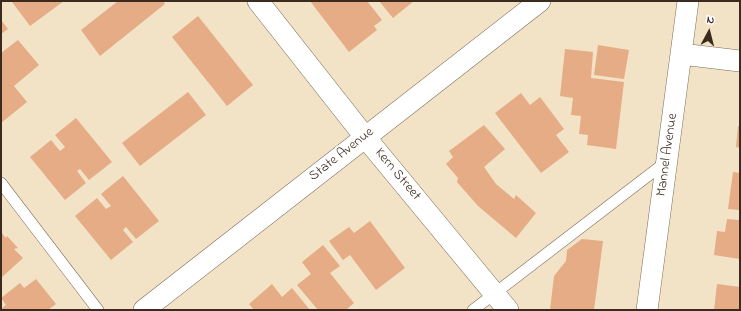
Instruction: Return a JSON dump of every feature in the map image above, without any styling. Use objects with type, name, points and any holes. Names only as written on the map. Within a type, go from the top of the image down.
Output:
[{"type":"street","name":"Kern Street","points":[[258,1],[365,137],[508,310]]},
{"type":"street","name":"State Avenue","points":[[144,310],[540,1]]},
{"type":"street","name":"Mannel Avenue","points":[[647,310],[688,1]]},
{"type":"street","points":[[681,54],[740,61]]},
{"type":"lane","points":[[473,310],[667,161]]},
{"type":"lane","points":[[1,183],[98,310]]},
{"type":"building","points":[[64,1],[30,26],[12,2]]},
{"type":"building","points":[[118,1],[163,1],[165,4],[100,56],[81,30]]},
{"type":"building","points":[[310,1],[367,1],[382,20],[374,26],[377,30],[349,52]]},
{"type":"building","points":[[379,1],[414,1],[393,18]]},
{"type":"building","points":[[198,16],[253,85],[227,106],[172,37]]},
{"type":"building","points":[[1,20],[8,29],[1,34]]},
{"type":"building","points":[[18,40],[39,65],[14,86],[27,102],[1,123],[1,53]]},
{"type":"building","points":[[598,45],[629,50],[624,79],[594,75]]},
{"type":"building","points":[[565,49],[593,52],[591,78],[624,82],[616,149],[587,145],[588,135],[579,134],[581,116],[571,115],[573,98],[560,96]]},
{"type":"building","points":[[188,92],[206,115],[140,166],[122,143]]},
{"type":"building","points":[[521,93],[530,105],[540,97],[564,129],[556,135],[569,152],[541,173],[495,113]]},
{"type":"building","points":[[76,118],[112,162],[89,180],[80,169],[77,171],[86,183],[65,200],[30,157],[51,140],[60,151],[65,147],[55,135]]},
{"type":"building","points":[[484,125],[505,149],[484,167],[496,184],[514,199],[516,195],[536,213],[516,238],[478,206],[457,182],[458,178],[446,164],[453,157],[449,151]]},
{"type":"building","points":[[738,126],[740,126],[740,148],[736,147]]},
{"type":"building","points":[[733,172],[740,173],[740,210],[728,209]]},
{"type":"building","points":[[123,176],[159,221],[136,239],[126,227],[123,230],[133,242],[111,260],[75,216],[97,198],[106,209],[111,206],[101,194]]},
{"type":"building","points":[[727,219],[740,220],[740,259],[714,255],[717,231],[725,232]]},
{"type":"building","points":[[370,221],[405,268],[376,290],[350,255],[343,260],[329,241],[349,227],[354,233]]},
{"type":"building","points":[[1,232],[18,248],[14,249],[23,258],[1,278]]},
{"type":"building","points":[[582,239],[603,241],[594,310],[550,310],[554,276],[566,261],[567,250]]},
{"type":"building","points":[[323,245],[340,266],[330,273],[354,303],[346,310],[318,310],[297,285],[311,274],[302,262]]},
{"type":"building","points":[[36,279],[56,304],[48,310],[1,310],[6,305],[1,298],[20,283],[24,288]]},
{"type":"building","points":[[272,284],[282,297],[292,288],[310,310],[254,310],[249,304]]},
{"type":"building","points":[[717,284],[740,287],[740,310],[714,310]]}]
